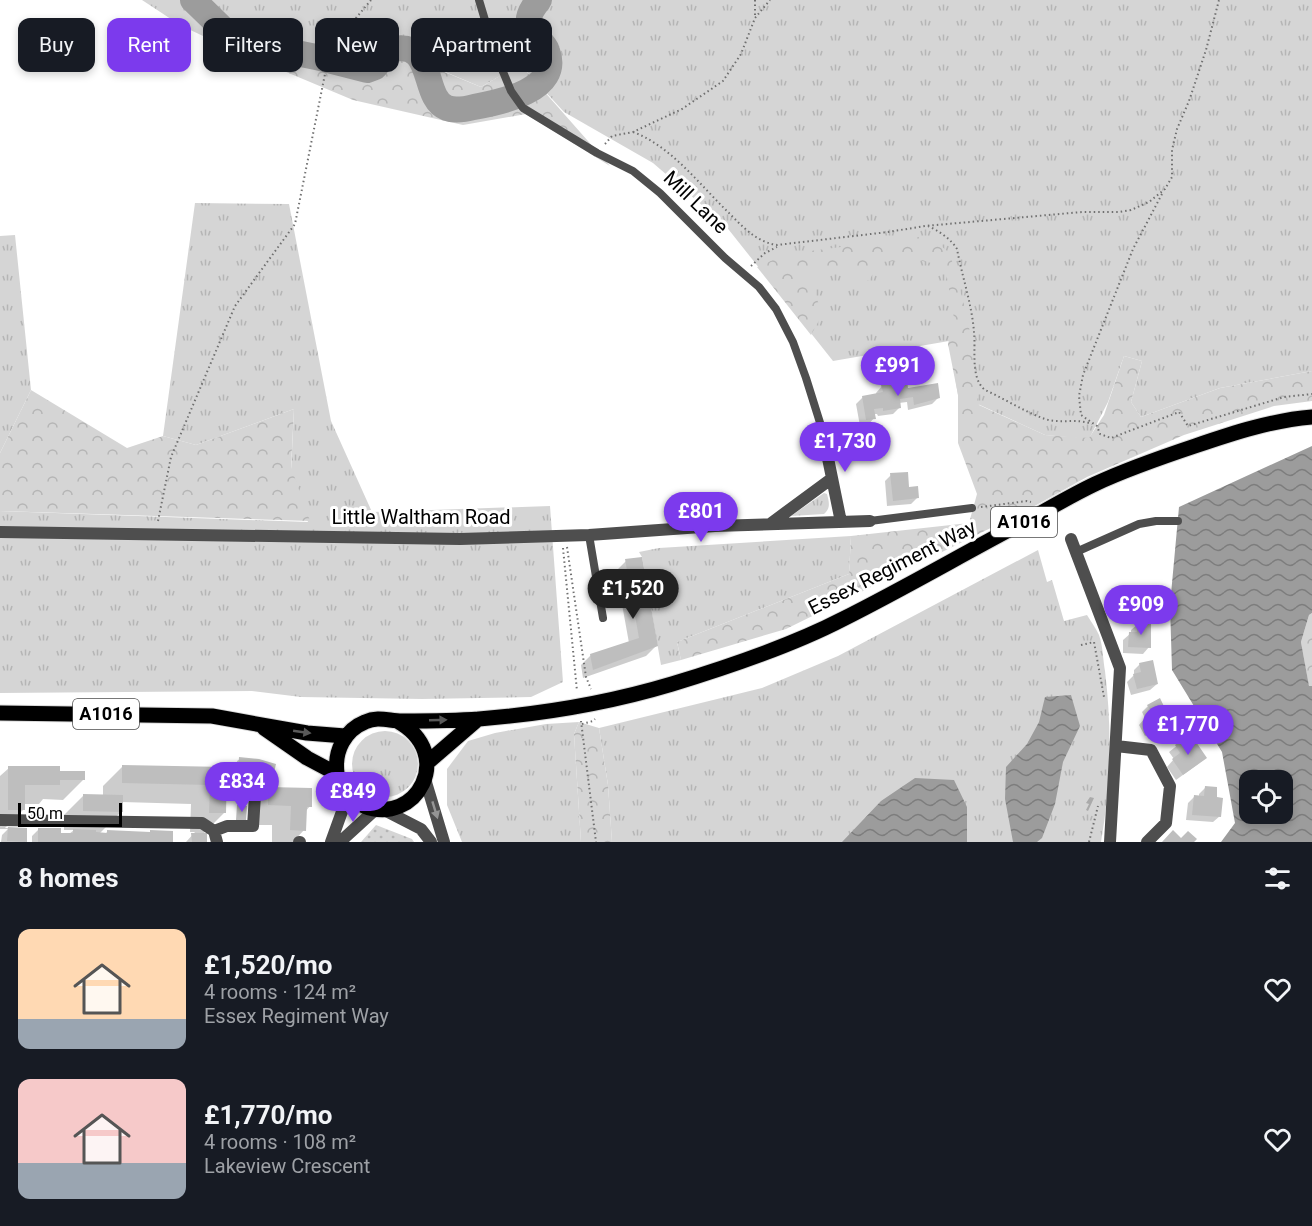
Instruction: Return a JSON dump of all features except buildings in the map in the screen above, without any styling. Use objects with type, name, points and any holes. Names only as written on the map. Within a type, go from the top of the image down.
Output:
[{"type":"main road","name":"Essex Regiment Way","points":[[345,736],[356,726],[369,720],[383,718],[398,721],[478,719],[586,703],[670,685],[747,659],[842,620],[1095,484],[1230,434],[1312,417]]},
{"type":"main road","name":"A1016","points":[[0,713],[212,716],[307,733],[345,736]]},
{"type":"main road","points":[[345,736],[337,754],[337,774],[341,785],[348,795],[360,805],[380,810],[401,805],[416,794],[426,771],[478,719]]},
{"type":"main road","points":[[398,721],[419,737],[425,750],[426,771]]},
{"type":"main road","name":"A1016","points":[[259,725],[307,758],[337,774]]},
{"type":"street","name":"Mill Lane","points":[[822,429],[841,522]]},
{"type":"street","points":[[770,524],[831,478]]},
{"type":"street","name":"Little Waltham Road","points":[[0,532],[460,539],[590,535],[870,520]]},
{"type":"street","points":[[1071,539],[1120,668],[1110,842]]},
{"type":"street","points":[[1116,746],[1151,750],[1170,786],[1166,823],[1147,842]]},
{"type":"street","points":[[426,771],[444,842]]},
{"type":"street","points":[[0,820],[202,823],[215,836],[226,826],[253,826],[256,780]]},
{"type":"street","points":[[331,842],[348,795]]},
{"type":"street","points":[[340,842],[380,810],[421,829],[431,842]]},
{"type":"lane","name":"Mill Lane","points":[[479,0],[494,50],[511,91],[523,108],[597,153],[633,171],[660,194],[725,258],[745,273],[776,309],[793,342],[822,429]]},
{"type":"lane","points":[[870,520],[972,508]]},
{"type":"lane","points":[[1076,552],[1139,524],[1178,521]]},
{"type":"lane","points":[[590,535],[603,618]]},
{"type":"path","points":[[155,534],[171,457],[235,306],[295,224],[330,50],[371,0]]},
{"type":"path","points":[[755,0],[755,18]]},
{"type":"path","points":[[597,153],[612,136],[633,132],[682,109],[723,81],[741,54],[755,18],[770,0]]},
{"type":"path","points":[[1219,0],[1206,50],[1177,129],[1172,150],[1172,177],[1133,249],[1083,375],[1079,396],[1081,415],[1097,426],[1100,434],[1111,438],[1179,412],[1188,426],[1284,398],[1312,394]]},
{"type":"path","points":[[633,132],[647,137],[664,149],[744,228],[769,244],[783,245],[925,226],[1082,212],[1131,210],[1158,196],[1172,177]]},
{"type":"path","points":[[925,226],[939,232],[957,249],[974,329],[976,374],[979,384],[985,390],[1046,419],[1066,422],[1084,421],[1098,430]]},
{"type":"path","points":[[745,273],[758,259],[783,245]]},
{"type":"path","points":[[972,508],[1027,501],[1052,507]]},
{"type":"path","points":[[564,536],[586,677],[586,703],[582,724],[596,842]]},
{"type":"path","points":[[564,536],[586,703],[595,720],[582,724]]},
{"type":"path","points":[[1081,645],[1094,642],[1105,700]]},
{"type":"path","points":[[1089,842],[1098,804]]},
{"type":"green space","points":[[142,0],[1312,0],[1312,371],[1220,388],[1141,417],[1131,402],[1142,361],[1124,356],[1108,402],[1089,439],[1045,435],[958,395],[949,341],[833,361],[725,225],[653,163],[564,112],[527,72],[552,72],[552,18],[411,18],[411,57],[399,52],[399,18],[315,18],[315,44],[303,44],[303,18],[203,18],[203,36],[191,30],[191,18],[169,18]]},
{"type":"green space","points":[[303,46],[315,47],[315,72],[399,72],[399,54],[411,58],[411,72],[444,72],[481,87],[506,72],[527,72],[610,166],[526,114],[463,125],[353,100],[286,72],[303,72]]},
{"type":"green space","points":[[446,72],[506,72],[481,87]]},
{"type":"green space","points":[[195,203],[289,204],[331,421],[372,512],[550,506],[563,682],[531,697],[422,699],[301,697],[252,691],[0,693],[0,511],[308,522],[291,471],[294,409],[196,445],[163,436]]},
{"type":"green space","points":[[15,235],[31,390],[0,453],[0,236]]},
{"type":"green space","points":[[918,237],[937,242],[950,254],[968,319],[979,405],[1045,435],[1089,438],[1104,415],[1124,356],[1142,361],[1131,402],[1141,417],[1220,388],[1312,371],[1312,401],[1274,406],[1184,435],[1087,477],[1031,508],[786,629],[681,660],[677,642],[849,574],[851,536],[969,523],[977,494],[958,443],[958,395],[948,344],[954,318],[945,266],[918,260],[879,262],[869,281],[840,271],[809,273],[822,315],[811,335],[757,267],[787,254]]},
{"type":"green space","points":[[31,390],[127,448],[163,436],[196,445],[294,409],[291,467],[310,521],[0,511],[0,453]]},
{"type":"green space","points":[[824,493],[827,494],[829,505],[824,514],[791,516]]},
{"type":"green space","points":[[851,536],[849,574],[677,642],[681,660],[661,665],[642,557],[639,552],[659,548]]},
{"type":"green space","points":[[1038,550],[1047,582],[1052,580],[1064,621],[1087,615],[1098,632],[1101,644],[1107,692],[1109,778],[1101,842],[612,842],[608,785],[599,728],[762,688],[838,656]]},
{"type":"green space","points":[[1312,613],[1312,686],[1309,687],[1301,642],[1309,615]]},
{"type":"green space","points":[[579,722],[574,734],[581,842],[462,842],[447,805],[447,769],[468,741],[495,733],[546,724]]},
{"type":"green space","points":[[579,722],[599,728],[608,785],[612,842],[581,842],[574,734]]},
{"type":"green space","points":[[385,731],[398,734],[408,741],[415,751],[418,764],[415,777],[408,787],[398,794],[385,797],[372,794],[362,787],[355,777],[352,764],[355,751],[362,741],[372,734]]},
{"type":"green space","points":[[376,825],[412,839],[414,842],[361,842]]},
{"type":"water","points":[[1312,446],[1312,613],[1309,615],[1301,642],[1309,686],[1312,686],[1312,842],[1221,842],[1235,823],[1222,752],[1172,670],[1170,605],[1179,507]]},
{"type":"water","points":[[1071,695],[1080,726],[1063,762],[1055,804],[1042,838],[1037,842],[1013,842],[1005,799],[1006,767],[1027,744],[1039,722],[1045,697]]},
{"type":"water","points":[[915,778],[954,780],[967,807],[967,842],[842,842],[881,801]]},
{"type":"waterway","points":[[193,0],[226,32],[252,44],[367,70],[375,67],[389,50],[404,48],[415,52],[426,70],[433,93],[439,102],[447,108],[457,110],[513,97],[538,85],[546,76],[549,64],[547,51],[532,33],[529,22],[531,12],[539,0]]}]
